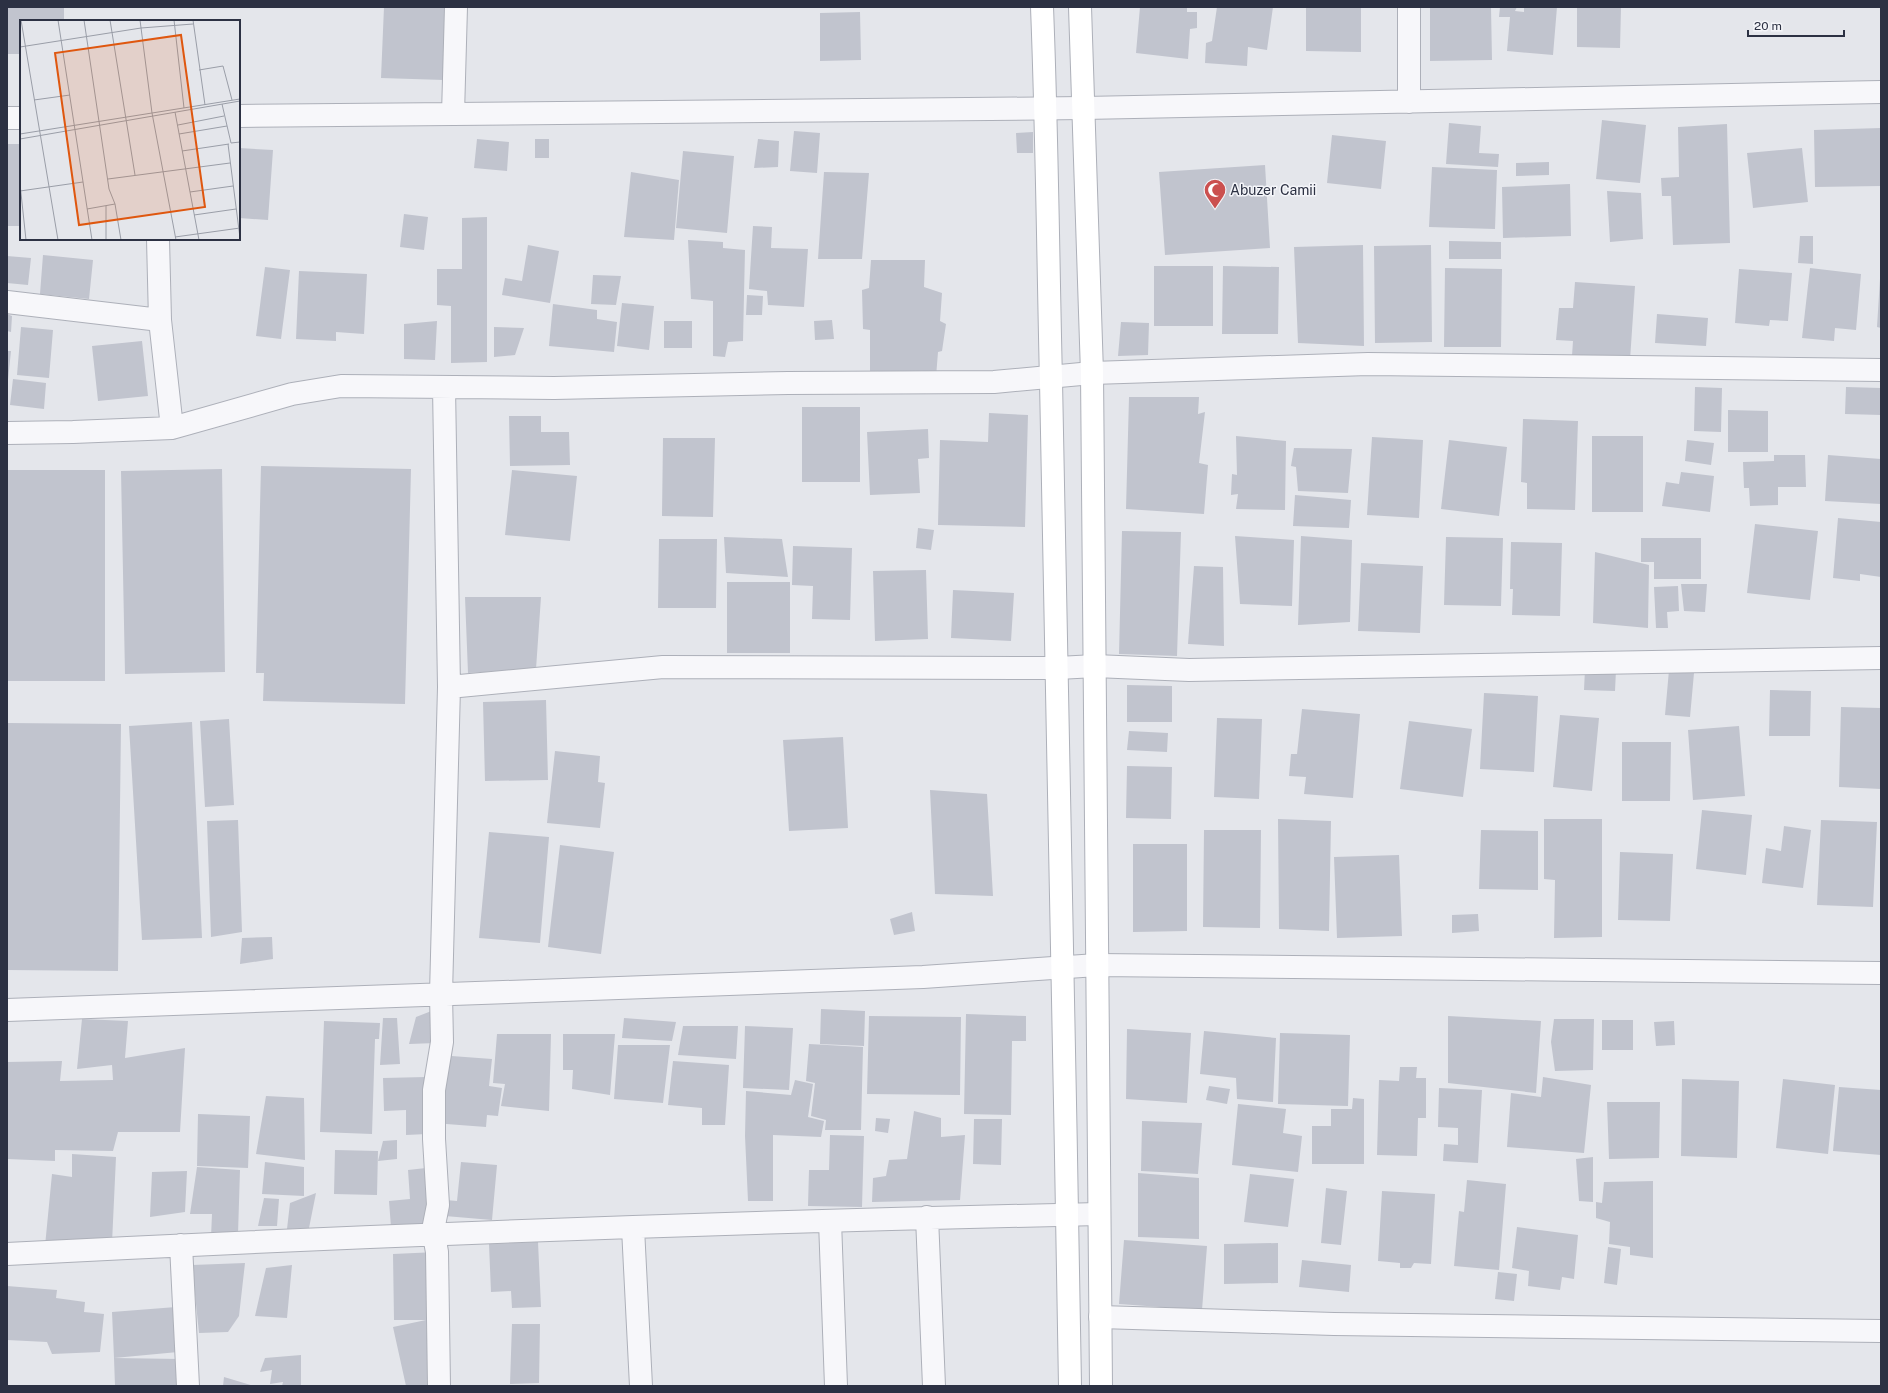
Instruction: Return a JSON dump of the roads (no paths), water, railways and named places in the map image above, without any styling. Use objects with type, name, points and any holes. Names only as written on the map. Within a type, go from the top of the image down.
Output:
[{"type":"street","points":[[453,114],[456,7]]},
{"type":"street","points":[[1042,7],[1046,108],[1058,668],[1070,1386]]},
{"type":"street","points":[[1080,7],[1092,373],[1101,1386]]},
{"type":"street","points":[[1409,7],[1409,102]]},
{"type":"street","points":[[240,116],[1084,108],[1881,92]]},
{"type":"street","points":[[7,118],[20,118]]},
{"type":"street","points":[[158,240],[160,320],[172,428]]},
{"type":"street","points":[[7,302],[160,320]]},
{"type":"street","points":[[7,433],[172,428],[292,394],[341,386],[554,388],[781,383],[994,382],[1092,373],[1368,364],[1881,370]]},
{"type":"street","points":[[439,1386],[437,1252],[434,1235],[438,1205],[434,1139],[434,1090],[442,1042],[441,994],[448,687],[444,387]]},
{"type":"street","points":[[448,687],[663,666],[1058,668],[1095,666],[1189,670],[1881,658]]},
{"type":"street","points":[[7,1010],[923,977],[1097,965],[1881,973]]},
{"type":"street","points":[[7,1254],[181,1245],[434,1235],[927,1217],[1099,1214]]},
{"type":"street","points":[[927,1217],[934,1386]]},
{"type":"street","points":[[830,1221],[836,1386]]},
{"type":"street","points":[[633,1228],[641,1386]]},
{"type":"street","points":[[181,1245],[188,1386]]},
{"type":"street","points":[[1100,1317],[1334,1324],[1881,1330]]},
{"type":"place","name":"Abuzer Camii","points":[[1215,210]]}]
